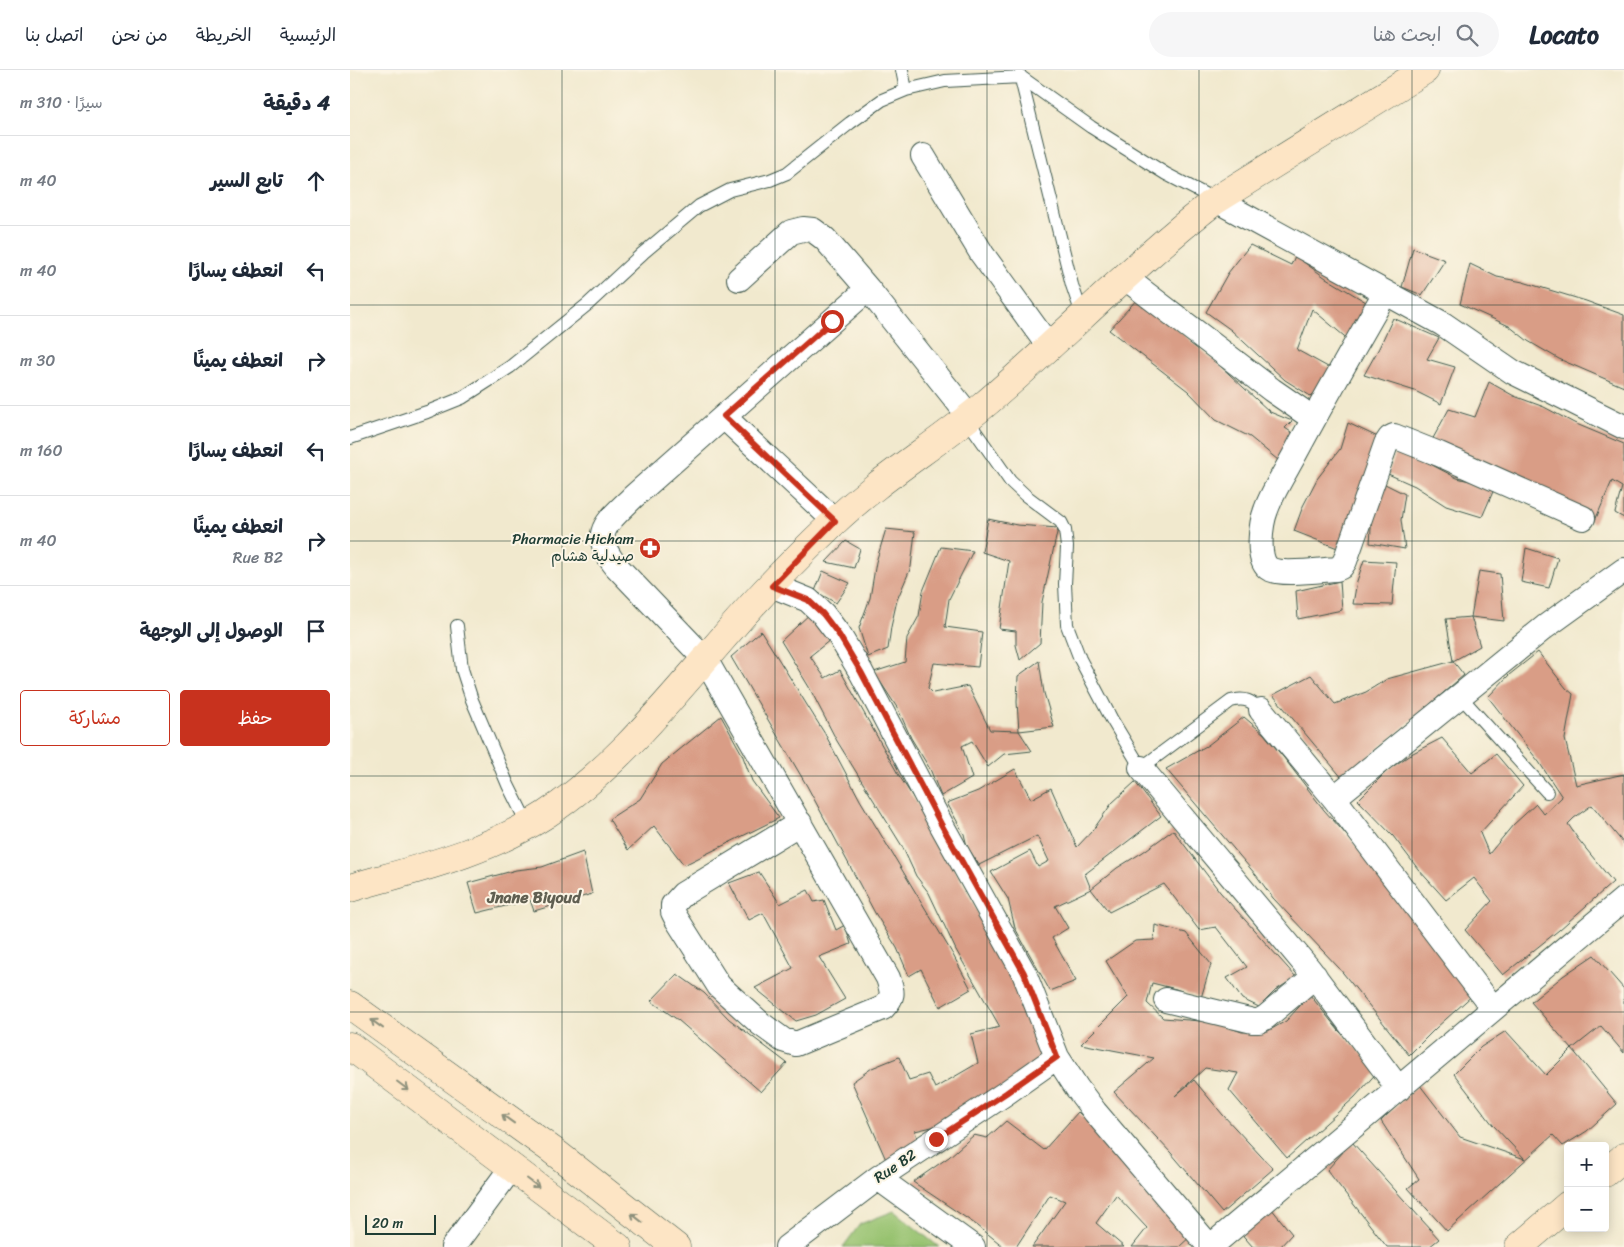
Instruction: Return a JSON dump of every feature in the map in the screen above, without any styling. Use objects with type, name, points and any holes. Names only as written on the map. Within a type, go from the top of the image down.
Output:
[{"type":"street","points":[[350,888],[477,849],[528,825],[571,796],[625,748],[772,586],[835,521],[880,483],[970,417],[1050,348],[1124,277],[1216,200],[1424,70]]},
{"type":"street","points":[[923,156],[982,254],[1050,348]]},
{"type":"street","points":[[1216,200],[1443,324],[1512,372],[1624,427]]},
{"type":"street","points":[[739,279],[791,232],[803,229],[813,230],[825,239],[868,289],[970,417]]},
{"type":"street","points":[[1124,277],[1272,390],[1314,418]]},
{"type":"street","points":[[800,823],[683,894],[673,905],[676,918],[719,986],[761,1024],[783,1040],[796,1044],[883,1008],[891,1000],[893,992],[884,970],[800,823],[705,659],[605,553],[602,533],[613,517],[627,504],[868,289]]},
{"type":"street","points":[[1385,293],[1314,418],[1266,509],[1261,530],[1261,551],[1263,562],[1267,567],[1274,571],[1336,569],[1341,567],[1345,561],[1386,444],[1394,436],[1583,518]]},
{"type":"street","points":[[724,416],[835,521]]},
{"type":"street","points":[[1334,798],[1545,628],[1624,570]]},
{"type":"street","points":[[772,586],[808,600],[823,614],[843,642],[1016,959],[1034,998],[1057,1057],[1077,1088],[1096,1112],[1210,1247],[1624,900]]},
{"type":"street","points":[[1261,710],[1334,798],[1493,1008]]},
{"type":"street","points":[[1141,768],[1315,976],[1399,1089]]},
{"type":"street","points":[[1166,1000],[1259,1021],[1315,976]]},
{"type":"street","points":[[350,1004],[552,1150],[676,1247]]},
{"type":"street","points":[[350,1046],[618,1247]]},
{"type":"street","name":"Rue B2","points":[[787,1247],[878,1178],[1057,1057]]},
{"type":"street","points":[[1609,1170],[1624,1157]]},
{"type":"street","points":[[453,1247],[512,1167]]},
{"type":"street","points":[[878,1178],[973,1247]]},
{"type":"street","points":[[1519,1247],[1564,1209]]},
{"type":"lane","points":[[902,70],[906,90]]},
{"type":"lane","points":[[1020,74],[1072,285],[1083,317]]},
{"type":"lane","points":[[350,438],[462,398],[510,367],[581,310],[643,253],[699,206],[730,190],[763,182],[787,173],[850,122],[882,100],[906,90],[945,80],[1020,74],[1091,127],[1166,174],[1216,200]]},
{"type":"lane","points":[[970,417],[975,432],[1010,481],[1024,495],[1061,522],[1065,530],[1067,546],[1065,584],[1067,625],[1072,640],[1111,718],[1141,768],[1231,701],[1245,699],[1251,701],[1261,710]]},
{"type":"lane","points":[[457,626],[462,669],[472,700],[528,825]]},
{"type":"lane","points":[[1460,696],[1547,792]]},
{"type":"green space","points":[[894,1211],[939,1247],[843,1247],[860,1224]]},
{"type":"building","points":[[1250,245],[1291,265],[1295,256],[1326,278],[1366,302],[1350,341],[1312,309],[1297,350],[1337,372],[1320,402],[1285,380],[1231,330],[1206,312],[1228,273]]},
{"type":"building","points":[[1413,248],[1445,260],[1422,295],[1402,287]]},
{"type":"building","points":[[1470,264],[1497,277],[1523,282],[1586,301],[1624,315],[1624,387],[1559,359],[1528,341],[1509,326],[1460,304]]},
{"type":"building","points":[[1139,297],[1216,362],[1270,412],[1292,421],[1285,428],[1300,438],[1284,465],[1250,437],[1216,420],[1188,391],[1109,330]]},
{"type":"building","points":[[1393,318],[1439,338],[1427,359],[1455,367],[1441,404],[1415,391],[1364,375]]},
{"type":"building","points":[[1489,382],[1514,396],[1544,407],[1574,423],[1624,444],[1624,518],[1615,513],[1622,487],[1612,481],[1594,523],[1566,505],[1431,442],[1449,409],[1475,417]]},
{"type":"building","points":[[1348,423],[1384,440],[1340,549],[1294,531],[1303,506],[1317,479],[1340,449]]},
{"type":"building","points":[[1398,447],[1457,478],[1495,487],[1482,517],[1446,506],[1415,486],[1388,474]]},
{"type":"building","points":[[1385,484],[1405,494],[1401,520],[1405,549],[1370,543],[1372,515]]},
{"type":"building","points":[[988,519],[1017,525],[1058,528],[1042,602],[1040,643],[1020,660],[1016,645],[1016,631],[999,629],[1009,561],[982,552]]},
{"type":"building","points":[[886,529],[915,532],[911,567],[897,600],[888,649],[868,657],[859,628],[870,598],[876,562]]},
{"type":"building","points":[[846,541],[860,549],[854,568],[826,562]]},
{"type":"building","points":[[941,547],[973,551],[949,599],[945,627],[982,632],[978,667],[934,663],[928,688],[933,693],[968,686],[990,730],[1019,731],[1032,751],[1004,754],[988,767],[972,741],[962,746],[972,778],[941,796],[930,769],[911,738],[898,709],[874,672],[905,662],[907,638],[919,616],[923,591]]},
{"type":"building","points":[[1526,548],[1558,558],[1549,588],[1521,582]]},
{"type":"building","points":[[1364,560],[1396,562],[1392,605],[1353,604],[1357,581]]},
{"type":"building","points":[[823,571],[850,583],[836,603],[815,591]]},
{"type":"building","points":[[1479,571],[1500,574],[1504,621],[1471,617]]},
{"type":"building","points":[[1340,581],[1342,610],[1298,619],[1296,591]]},
{"type":"building","points":[[813,611],[830,640],[810,656],[825,678],[840,670],[898,774],[931,825],[1014,979],[1052,1056],[953,1122],[915,1131],[920,1149],[887,1162],[852,1082],[872,1068],[899,1057],[909,1080],[928,1074],[935,1088],[978,1063],[971,1034],[1000,1027],[956,950],[929,893],[916,876],[902,846],[837,741],[809,687],[781,641]]},
{"type":"building","points":[[1471,617],[1480,646],[1453,661],[1446,619]]},
{"type":"building","points":[[761,631],[825,734],[860,800],[952,953],[971,989],[940,1007],[921,969],[909,976],[897,948],[875,913],[807,786],[731,657]]},
{"type":"building","points":[[1538,652],[1566,688],[1573,694],[1565,739],[1576,785],[1624,774],[1624,844],[1592,805],[1568,824],[1613,882],[1559,930],[1503,975],[1465,930],[1492,901],[1474,878],[1446,900],[1418,869],[1393,836],[1358,800],[1389,769],[1413,753],[1442,738],[1472,773],[1496,754],[1523,786],[1480,833],[1489,854],[1513,825],[1536,804],[1544,814],[1562,797],[1539,762],[1488,697],[1509,675]]},
{"type":"building","points":[[1039,661],[1044,693],[1054,727],[1019,731],[1018,676]]},
{"type":"building","points":[[1453,661],[1464,675],[1343,779],[1273,695],[1311,675],[1335,704],[1366,692],[1387,679]]},
{"type":"building","points":[[721,716],[742,754],[752,781],[779,818],[684,865],[654,826],[628,850],[609,819],[640,799],[662,764]]},
{"type":"building","points":[[1244,717],[1264,734],[1324,810],[1367,858],[1385,886],[1407,908],[1475,993],[1409,1055],[1339,968],[1273,898],[1256,875],[1166,769],[1208,745]]},
{"type":"building","points":[[1015,769],[1031,799],[1051,788],[1077,847],[1093,830],[1112,803],[1135,782],[1161,816],[1085,874],[1091,889],[1055,906],[1068,928],[1052,938],[1076,981],[1050,991],[1015,928],[1008,899],[991,872],[1030,851],[1038,867],[1049,861],[1037,836],[979,865],[967,846],[964,834],[947,803],[978,791]]},
{"type":"building","points":[[1173,830],[1220,892],[1296,977],[1276,990],[1259,1007],[1242,999],[1227,978],[1247,967],[1216,927],[1199,930],[1164,884],[1109,912],[1091,889],[1117,868]]},
{"type":"building","points":[[583,852],[592,894],[534,911],[530,900],[477,913],[468,883],[516,870],[542,867]]},
{"type":"building","points":[[759,872],[780,904],[808,890],[814,902],[824,900],[836,930],[845,925],[851,944],[819,957],[845,999],[816,1015],[796,1021],[755,988],[793,968],[763,913],[749,920],[729,883]]},
{"type":"building","points":[[1155,925],[1186,933],[1211,964],[1201,998],[1152,983],[1147,1003],[1163,1018],[1213,1022],[1242,1032],[1268,1031],[1286,1021],[1310,995],[1339,1031],[1379,1070],[1355,1097],[1287,1158],[1229,1090],[1238,1073],[1205,1068],[1175,1096],[1194,1080],[1223,1115],[1273,1169],[1222,1213],[1171,1153],[1114,1092],[1154,1058],[1081,1044],[1128,997],[1106,961],[1135,941],[1154,940]]},
{"type":"building","points":[[1594,955],[1624,989],[1624,1053],[1601,1026],[1572,1049],[1531,1002],[1563,976]]},
{"type":"building","points":[[677,974],[704,993],[729,1019],[787,1063],[761,1092],[678,1020],[651,1001]]},
{"type":"building","points":[[1506,1031],[1546,1075],[1572,1049],[1617,1104],[1587,1131],[1569,1142],[1564,1142],[1563,1146],[1553,1135],[1447,1231],[1408,1188],[1419,1179],[1381,1121],[1419,1084],[1460,1137],[1525,1159],[1493,1125],[1454,1074],[1481,1047]]},
{"type":"building","points":[[1078,1112],[1105,1137],[1193,1234],[1179,1247],[1132,1247],[1147,1228],[1116,1195],[1096,1223],[1124,1247],[1032,1247],[1065,1201],[1050,1195],[1016,1247],[1004,1247],[978,1226],[913,1182],[949,1157],[974,1135],[987,1138],[1006,1121],[1044,1150]]},
{"type":"building","points":[[1352,1142],[1439,1239],[1429,1247],[1387,1247],[1327,1170]]},
{"type":"building","points":[[1271,1208],[1292,1234],[1280,1247],[1253,1247],[1238,1230]]},
{"type":"place","name":"Pharmacie Hicham صيدلية هشام","points":[[650,548]]},
{"type":"district","name":"Jnane Biyoud","points":[[534,897]]},
{"type":"route","points":[[832,321],[724,416],[835,521],[772,586],[808,600],[823,614],[839,635],[861,672],[941,824],[1024,973],[1057,1057],[936,1139]]}]
